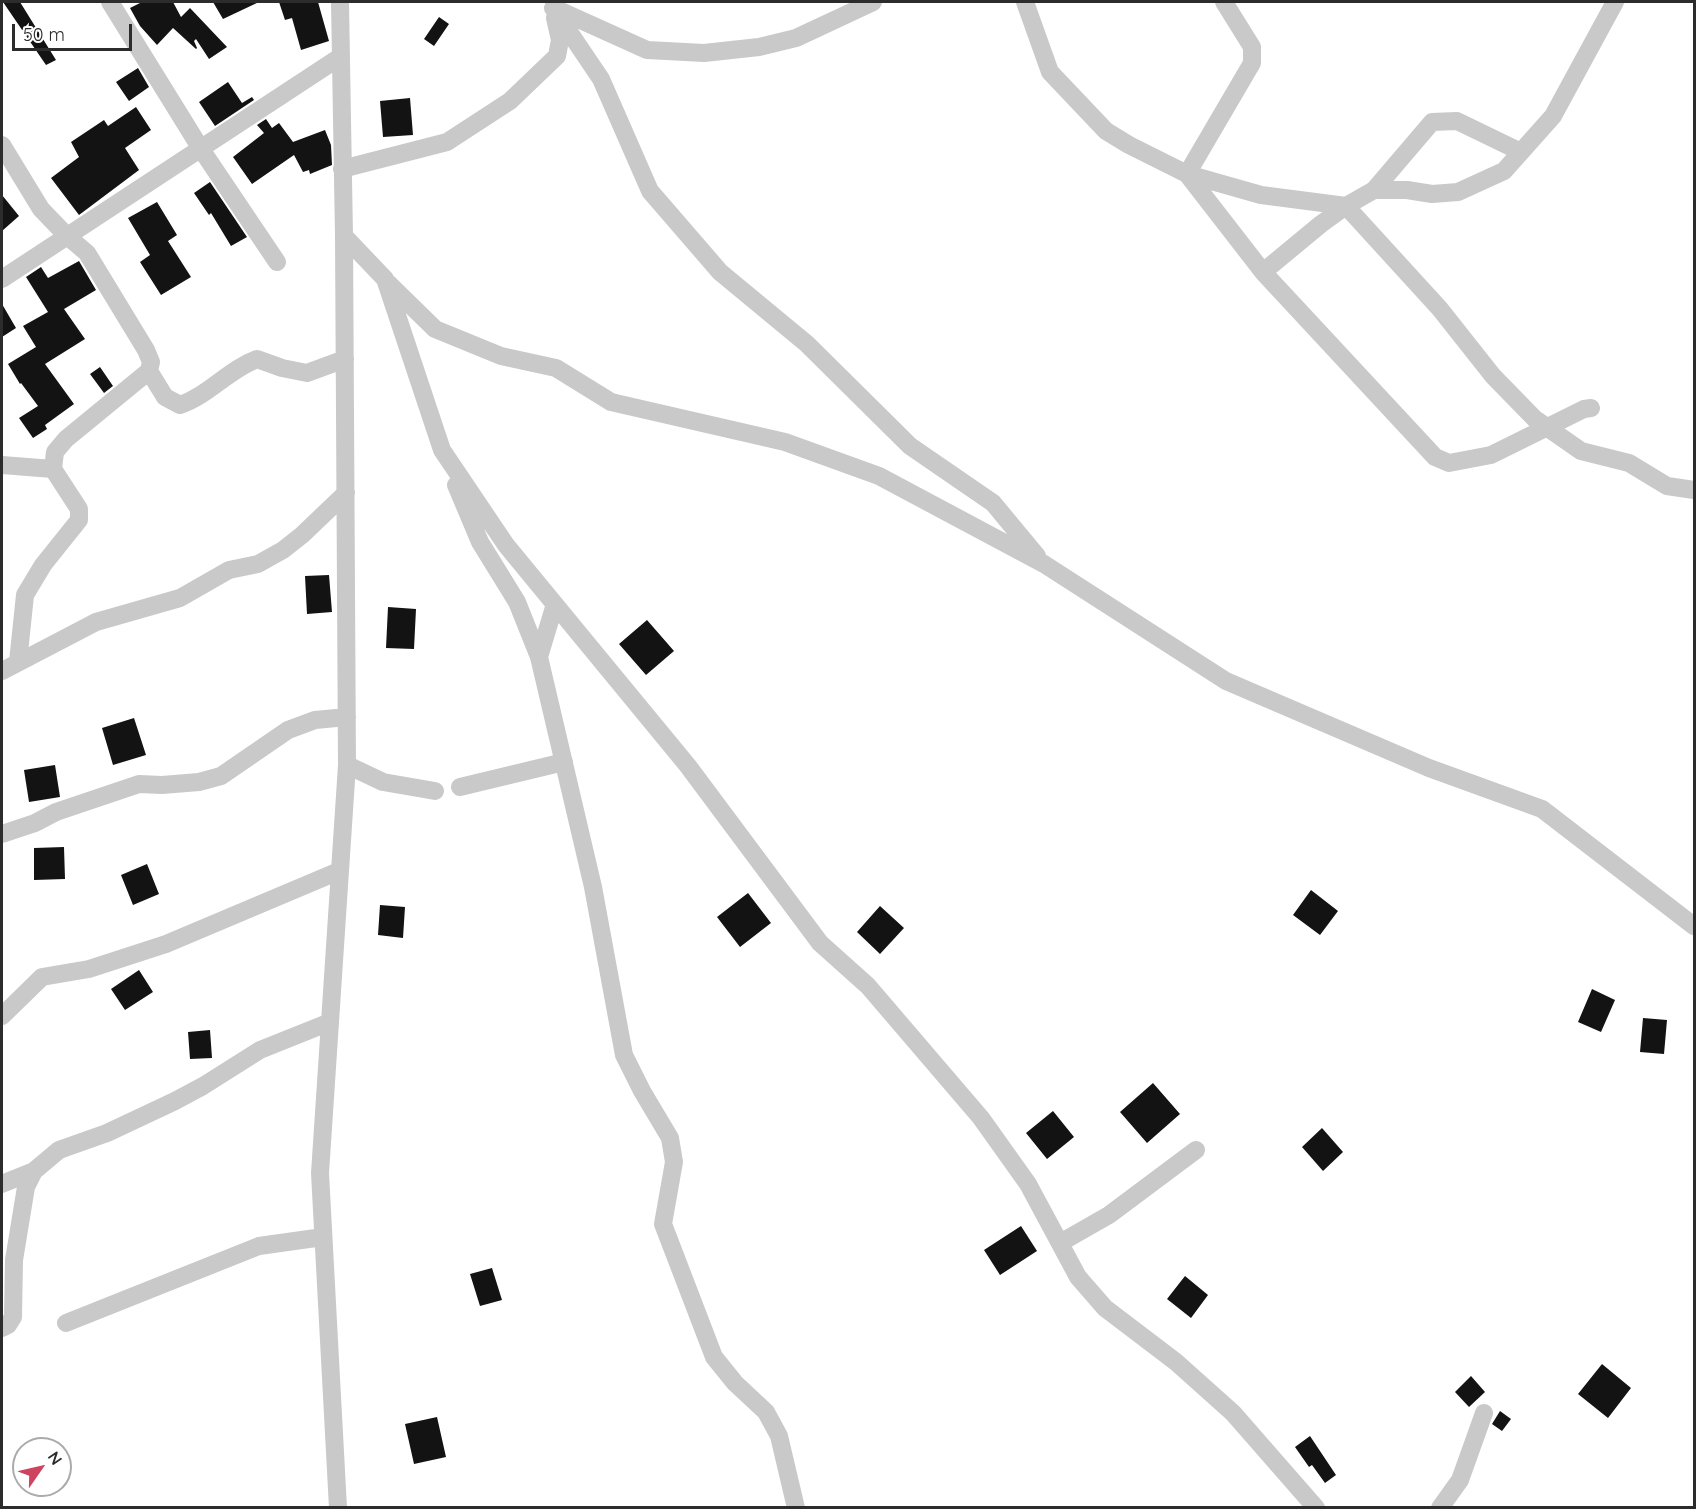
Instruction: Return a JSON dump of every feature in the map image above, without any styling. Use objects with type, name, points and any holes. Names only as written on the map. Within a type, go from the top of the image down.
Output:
[{"type":"street","points":[[110,2],[201,149],[277,262]]},
{"type":"street","points":[[338,1508],[320,1173],[346,765],[347,717],[340,2]]},
{"type":"street","points":[[549,5],[647,50],[704,53],[759,47],[796,38],[873,2]]},
{"type":"street","points":[[1025,2],[1050,72],[1106,130],[1129,145],[1187,174],[1261,195],[1346,206],[1440,309],[1493,376],[1535,419],[1581,451],[1629,463],[1667,486],[1695,490]]},
{"type":"street","points":[[1187,174],[1252,63],[1252,47],[1224,2]]},
{"type":"street","points":[[1374,190],[1407,190],[1432,194],[1458,192],[1504,171],[1553,116],[1615,2]]},
{"type":"street","points":[[342,169],[447,142],[510,101],[557,56],[560,40],[549,5]]},
{"type":"street","points":[[549,5],[601,79],[650,191],[720,272],[807,344],[910,446],[993,503],[1044,564]]},
{"type":"street","points":[[2,279],[340,57]]},
{"type":"street","points":[[1263,272],[1321,224],[1374,190],[1432,122],[1457,121],[1521,152]]},
{"type":"street","points":[[2,145],[41,209],[87,253],[151,362],[149,371],[66,440],[55,452],[53,469],[79,509],[79,520],[42,565],[26,596],[10,667]]},
{"type":"street","points":[[1187,174],[1263,272],[1435,457],[1449,463],[1491,455],[1591,408]]},
{"type":"street","points":[[344,236],[435,329],[501,356],[556,368],[611,402],[785,442],[879,476],[1044,564],[1226,681],[1429,768],[1542,809],[1695,926]]},
{"type":"street","points":[[385,279],[442,450],[480,542],[518,602],[539,657],[593,887],[624,1055],[670,1138],[674,1162],[663,1224],[714,1357],[735,1383],[766,1412],[779,1436],[796,1508]]},
{"type":"street","points":[[149,371],[165,397],[180,405],[196,399],[242,365],[257,359],[282,368],[307,372],[345,359]]},
{"type":"street","points":[[442,450],[506,545],[688,766],[820,943],[868,986],[981,1118],[1028,1184],[1078,1276],[1105,1308],[1176,1362],[1233,1413],[1316,1508]]},
{"type":"street","points":[[2,465],[53,469]]},
{"type":"street","points":[[10,667],[96,622],[180,598],[229,570],[258,564],[283,550],[302,535],[346,494]]},
{"type":"street","points":[[539,657],[555,604]]},
{"type":"street","points":[[2,834],[35,823],[56,812],[140,784],[199,782],[221,776],[288,730],[315,720],[347,717]]},
{"type":"street","points":[[460,787],[564,762]]},
{"type":"street","points":[[346,765],[383,782],[435,791]]},
{"type":"street","points":[[2,1016],[42,977],[89,969],[166,944],[339,871]]},
{"type":"street","points":[[2,1184],[34,1171],[59,1150],[107,1133],[175,1101],[260,1050],[330,1022]]},
{"type":"street","points":[[1060,1243],[1109,1215],[1196,1150]]},
{"type":"street","points":[[2,1328],[8,1325],[13,1317],[14,1260],[26,1187],[34,1171]]},
{"type":"street","points":[[66,1323],[259,1246],[323,1237]]},
{"type":"street","points":[[1440,1508],[1460,1480],[1484,1413]]},
{"type":"building","points":[[3,2],[20,2],[56,60],[46,65]]},
{"type":"building","points":[[142,2],[173,2],[181,17],[190,8],[227,47],[209,59],[196,39],[194,41],[196,49],[173,28],[157,45],[140,26],[130,8]]},
{"type":"building","points":[[213,2],[259,2],[223,19]]},
{"type":"building","points":[[279,2],[318,2],[329,41],[301,50],[292,18],[285,20]]},
{"type":"building","points":[[439,17],[449,24],[434,46],[424,39]]},
{"type":"building","points":[[138,68],[149,87],[129,101],[116,82]]},
{"type":"building","points":[[228,82],[242,103],[252,97],[254,100],[215,126],[199,102]]},
{"type":"building","points":[[410,98],[413,135],[383,137],[380,101]]},
{"type":"building","points":[[136,107],[151,130],[125,148],[139,170],[79,215],[51,178],[79,157],[71,142],[104,120],[108,126]]},
{"type":"building","points":[[266,119],[272,128],[279,123],[293,142],[325,130],[331,145],[332,165],[310,174],[309,170],[303,172],[294,155],[252,184],[233,157],[264,133],[257,125]]},
{"type":"building","points":[[210,182],[247,237],[231,246],[211,213],[209,215],[194,193]]},
{"type":"building","points":[[2,195],[19,216],[2,231]]},
{"type":"building","points":[[157,202],[177,235],[168,241],[191,277],[161,295],[140,262],[150,255],[128,218]]},
{"type":"building","points":[[79,261],[96,290],[64,309],[85,339],[45,364],[74,404],[45,425],[47,429],[33,438],[19,418],[38,406],[20,384],[8,364],[36,347],[23,326],[48,312],[26,277],[41,267],[48,278]]},
{"type":"building","points":[[2,304],[16,328],[2,337]]},
{"type":"building","points":[[100,367],[113,386],[104,393],[90,374]]},
{"type":"building","points":[[329,575],[332,612],[307,614],[305,576]]},
{"type":"building","points":[[388,607],[416,609],[414,649],[386,648]]},
{"type":"building","points":[[647,620],[674,651],[646,675],[619,644]]},
{"type":"building","points":[[134,718],[146,755],[113,765],[102,728]]},
{"type":"building","points":[[55,765],[60,797],[29,802],[24,770]]},
{"type":"building","points":[[64,847],[65,879],[34,880],[34,848]]},
{"type":"building","points":[[147,864],[159,894],[133,905],[121,875]]},
{"type":"building","points":[[1311,890],[1338,911],[1320,935],[1293,915]]},
{"type":"building","points":[[748,893],[771,923],[740,947],[717,917]]},
{"type":"building","points":[[380,905],[405,907],[403,938],[378,935]]},
{"type":"building","points":[[880,906],[904,928],[880,954],[857,932]]},
{"type":"building","points":[[139,970],[153,992],[125,1010],[111,989]]},
{"type":"building","points":[[1592,989],[1615,1000],[1601,1032],[1578,1022]]},
{"type":"building","points":[[1643,1018],[1667,1020],[1664,1054],[1640,1052]]},
{"type":"building","points":[[210,1030],[212,1058],[190,1059],[188,1032]]},
{"type":"building","points":[[1153,1083],[1180,1114],[1147,1143],[1120,1112]]},
{"type":"building","points":[[1053,1111],[1074,1137],[1047,1159],[1026,1133]]},
{"type":"building","points":[[1322,1128],[1343,1152],[1323,1171],[1302,1147]]},
{"type":"building","points":[[1021,1226],[1037,1251],[1000,1275],[984,1250]]},
{"type":"building","points":[[492,1268],[502,1300],[480,1306],[470,1274]]},
{"type":"building","points":[[1185,1276],[1208,1295],[1191,1318],[1167,1299]]},
{"type":"building","points":[[1602,1364],[1631,1388],[1608,1418],[1578,1394]]},
{"type":"building","points":[[1471,1376],[1485,1392],[1469,1407],[1455,1392]]},
{"type":"building","points":[[1500,1411],[1511,1419],[1502,1431],[1492,1424]]},
{"type":"building","points":[[437,1417],[446,1457],[414,1464],[405,1424]]},
{"type":"building","points":[[1310,1436],[1336,1475],[1325,1483],[1312,1465],[1309,1467],[1295,1447]]}]
